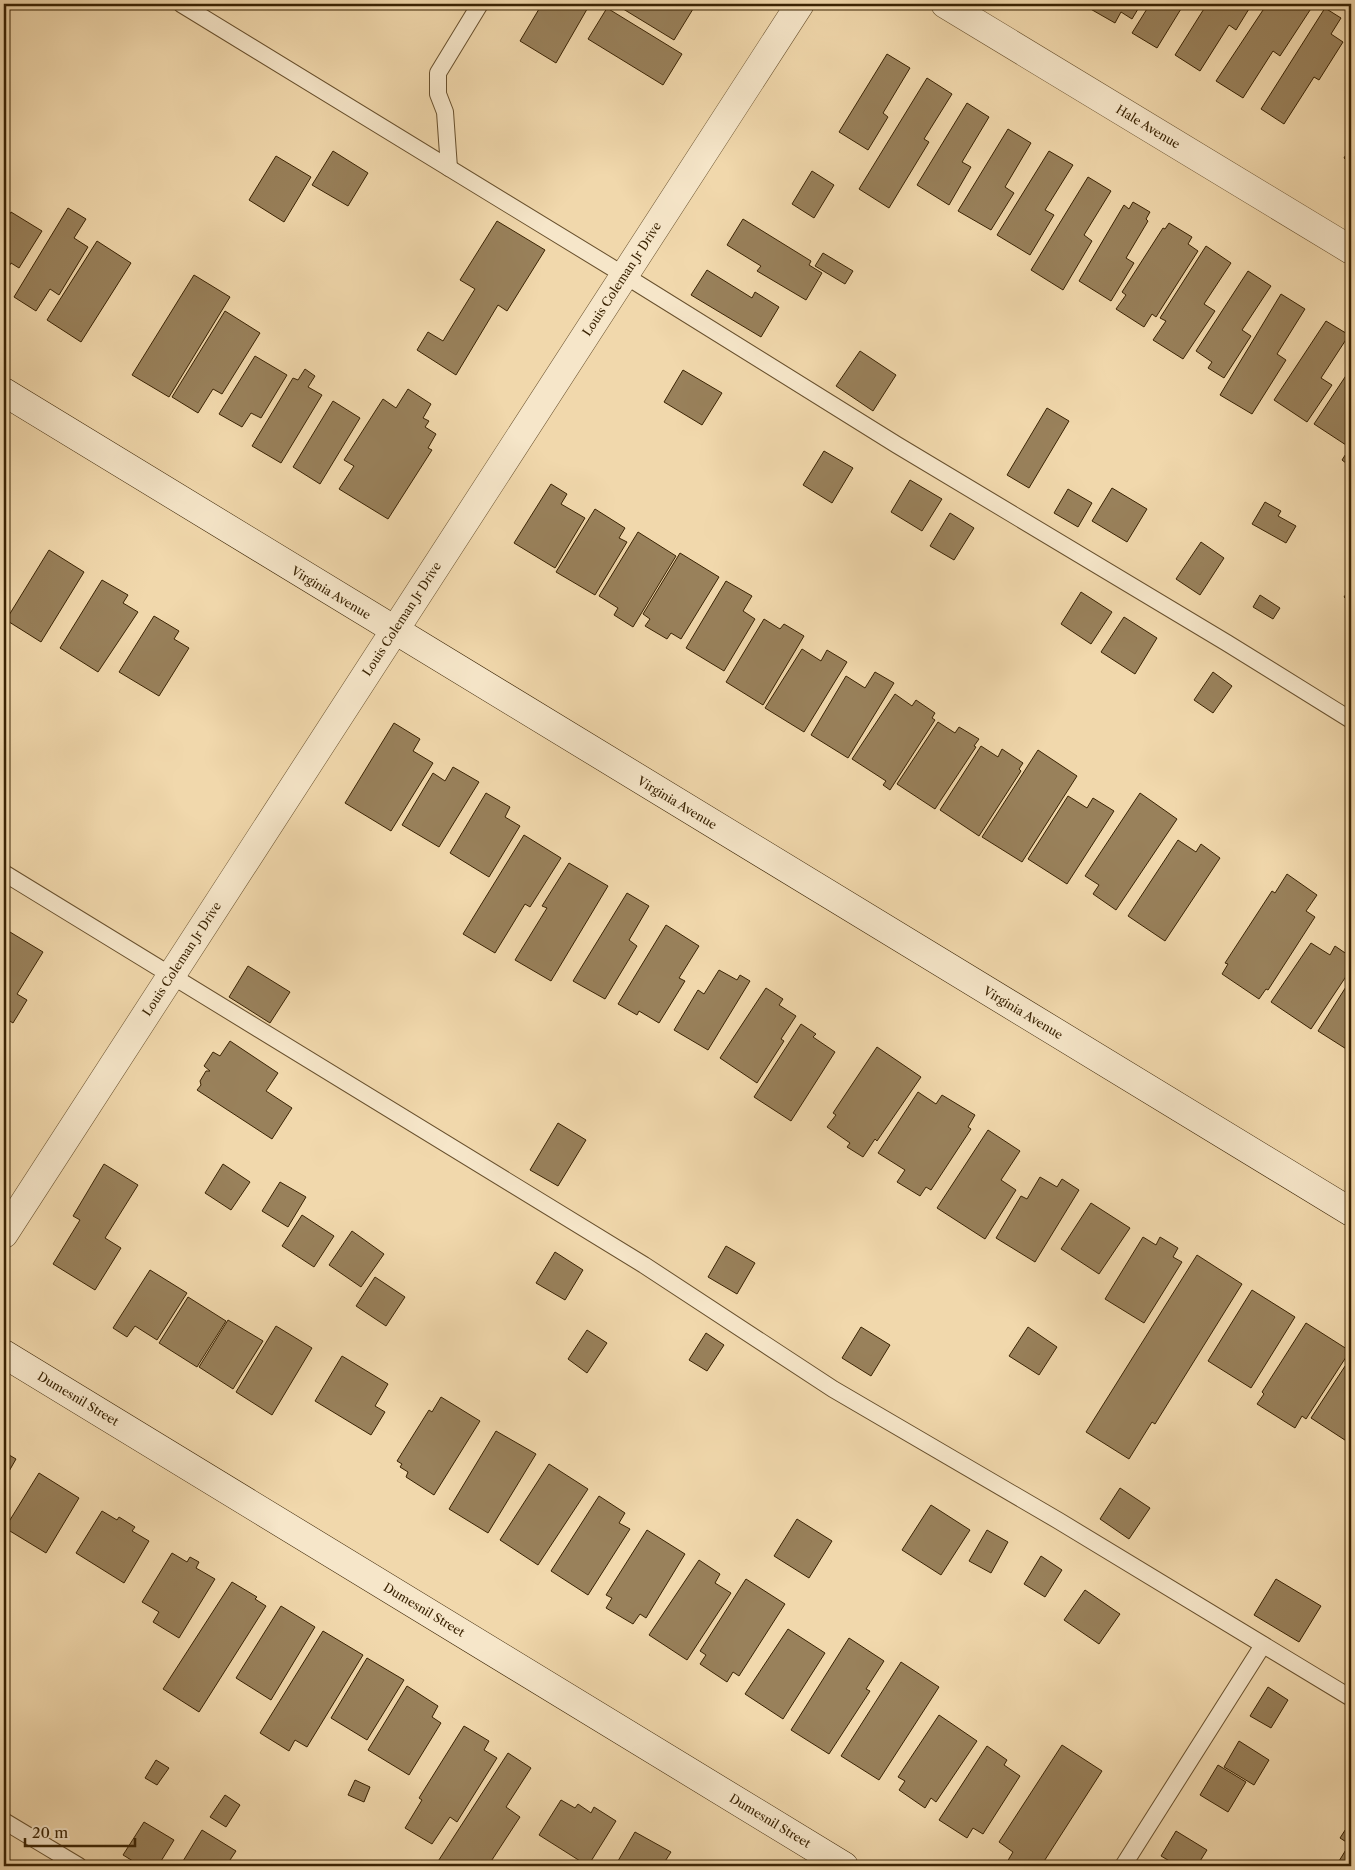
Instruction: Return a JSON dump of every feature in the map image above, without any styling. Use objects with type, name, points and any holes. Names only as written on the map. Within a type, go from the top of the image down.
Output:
[{"type":"main road","name":"Louis Coleman Jr Drive","points":[[4,1234],[800,4]]},
{"type":"main road","name":"Hale Avenue","points":[[945,4],[1351,250]]},
{"type":"main road","name":"Virginia Avenue","points":[[4,392],[1351,1212]]},
{"type":"main road","name":"Dumesnil Street","points":[[4,1354],[844,1866]]},
{"type":"lane","points":[[181,4],[624,275],[897,445],[1351,720]]},
{"type":"lane","points":[[449,168],[445,112],[438,94],[438,73],[480,4]]},
{"type":"lane","points":[[4,873],[644,1265],[833,1389],[1051,1516],[1351,1698]]},
{"type":"lane","points":[[1122,1866],[1263,1645]]},
{"type":"lane","points":[[4,1821],[79,1866]]},
{"type":"building","points":[[542,4],[590,4],[556,63],[520,41]]},
{"type":"building","points":[[615,4],[685,4],[693,9],[674,40]]},
{"type":"building","points":[[1089,4],[1141,4],[1132,19],[1121,12],[1115,23],[1087,7]]},
{"type":"building","points":[[1150,4],[1184,4],[1157,48],[1132,33]]},
{"type":"building","points":[[1207,4],[1252,4],[1236,30],[1229,25],[1200,71],[1175,55]]},
{"type":"building","points":[[1267,4],[1314,4],[1280,56],[1273,51],[1243,98],[1216,81]]},
{"type":"building","points":[[607,8],[682,54],[663,85],[588,39]]},
{"type":"building","points":[[1325,8],[1341,18],[1331,34],[1343,42],[1319,80],[1314,77],[1284,124],[1261,109]]},
{"type":"building","points":[[887,54],[910,68],[883,113],[888,117],[868,150],[839,132]]},
{"type":"building","points":[[927,78],[952,94],[924,139],[929,142],[889,208],[859,189]]},
{"type":"building","points":[[967,103],[989,117],[962,162],[971,167],[949,205],[917,185]]},
{"type":"building","points":[[1008,129],[1031,143],[1005,187],[1014,193],[991,230],[958,211]]},
{"type":"building","points":[[1351,146],[1351,164],[1344,158]]},
{"type":"building","points":[[333,151],[368,173],[348,206],[312,185]]},
{"type":"building","points":[[1049,151],[1073,165],[1045,210],[1054,215],[1030,255],[997,235]]},
{"type":"building","points":[[276,156],[311,177],[284,222],[249,200]]},
{"type":"building","points":[[812,171],[834,185],[814,218],[792,204]]},
{"type":"building","points":[[1088,177],[1111,191],[1084,235],[1092,241],[1063,290],[1031,270]]},
{"type":"building","points":[[1133,202],[1150,212],[1146,219],[1148,221],[1126,258],[1134,263],[1111,301],[1079,281],[1124,205],[1129,209]]},
{"type":"building","points":[[68,208],[86,219],[74,238],[88,247],[59,295],[50,289],[36,311],[14,297]]},
{"type":"building","points":[[11,212],[42,231],[19,268],[11,263],[4,275],[4,224]]},
{"type":"building","points":[[743,219],[811,261],[809,265],[822,273],[806,300],[757,271],[761,266],[727,245]]},
{"type":"building","points":[[497,221],[545,250],[507,311],[498,305],[456,375],[417,350],[428,332],[443,341],[475,289],[460,280]]},
{"type":"building","points":[[1169,223],[1192,237],[1188,244],[1198,251],[1156,317],[1152,314],[1144,327],[1116,309],[1126,295],[1122,292],[1163,228],[1165,229]]},
{"type":"building","points":[[97,241],[131,263],[81,342],[47,320]]},
{"type":"building","points":[[1206,246],[1231,263],[1204,304],[1215,311],[1183,359],[1153,340],[1166,321],[1160,318]]},
{"type":"building","points":[[823,253],[853,271],[845,284],[815,266]]},
{"type":"building","points":[[707,270],[752,298],[755,292],[779,307],[761,337],[691,295]]},
{"type":"building","points":[[1248,271],[1271,286],[1242,330],[1251,336],[1224,378],[1208,368],[1212,362],[1196,351]]},
{"type":"building","points":[[194,275],[230,297],[169,397],[132,375]]},
{"type":"building","points":[[1281,294],[1305,309],[1277,354],[1286,360],[1252,414],[1220,395]]},
{"type":"building","points":[[225,311],[260,333],[222,394],[213,389],[198,413],[172,397]]},
{"type":"building","points":[[1326,321],[1349,335],[1321,378],[1332,385],[1307,422],[1274,400]]},
{"type":"building","points":[[860,351],[896,375],[873,411],[836,386]]},
{"type":"building","points":[[255,356],[287,375],[261,418],[251,413],[242,427],[219,414]]},
{"type":"building","points":[[1351,368],[1351,436],[1346,445],[1314,424]]},
{"type":"building","points":[[305,369],[315,376],[308,387],[322,395],[281,463],[252,446],[293,378],[298,380]]},
{"type":"building","points":[[683,370],[722,393],[702,425],[664,402]]},
{"type":"building","points":[[408,389],[431,404],[423,418],[429,421],[425,427],[436,434],[428,448],[432,450],[388,519],[339,489],[354,466],[344,460],[383,399],[396,408]]},
{"type":"building","points":[[333,401],[360,418],[320,484],[293,467]]},
{"type":"building","points":[[1047,408],[1069,421],[1029,488],[1007,475]]},
{"type":"building","points":[[1351,446],[1351,467],[1342,460]]},
{"type":"building","points":[[824,451],[853,468],[832,503],[803,485]]},
{"type":"building","points":[[910,480],[942,499],[922,531],[891,512]]},
{"type":"building","points":[[551,484],[567,494],[561,504],[585,518],[555,568],[514,543]]},
{"type":"building","points":[[1112,488],[1147,509],[1127,542],[1092,521]]},
{"type":"building","points":[[1068,489],[1092,503],[1078,527],[1054,513]]},
{"type":"building","points":[[1265,502],[1281,511],[1278,516],[1296,526],[1286,543],[1252,524]]},
{"type":"building","points":[[595,509],[625,528],[619,538],[627,542],[595,595],[556,572]]},
{"type":"building","points":[[950,513],[974,528],[954,560],[930,546]]},
{"type":"building","points":[[638,532],[676,556],[633,627],[614,615],[618,608],[599,596]]},
{"type":"building","points":[[1201,542],[1224,558],[1200,595],[1176,579]]},
{"type":"building","points":[[49,550],[84,572],[41,642],[6,620]]},
{"type":"building","points":[[680,553],[719,577],[681,639],[671,633],[667,639],[645,626],[650,619],[643,614]]},
{"type":"building","points":[[102,580],[128,595],[123,603],[138,612],[98,672],[60,648]]},
{"type":"building","points":[[726,581],[752,596],[743,611],[755,619],[724,671],[686,648]]},
{"type":"building","points":[[1351,587],[1351,603],[1344,597]]},
{"type":"building","points":[[1081,592],[1112,612],[1091,644],[1061,624]]},
{"type":"building","points":[[1260,595],[1280,608],[1273,619],[1253,607]]},
{"type":"building","points":[[154,616],[179,631],[174,639],[189,648],[159,696],[119,672]]},
{"type":"building","points":[[1124,617],[1157,638],[1135,674],[1101,652]]},
{"type":"building","points":[[764,619],[780,629],[784,624],[804,636],[763,705],[726,682]]},
{"type":"building","points":[[802,649],[821,661],[827,650],[847,662],[804,732],[765,708]]},
{"type":"building","points":[[875,672],[894,683],[848,758],[811,735],[846,676],[865,688]]},
{"type":"building","points":[[1213,672],[1232,686],[1213,713],[1194,700]]},
{"type":"building","points":[[895,694],[912,706],[916,700],[935,713],[932,718],[935,720],[890,790],[883,785],[886,781],[852,759]]},
{"type":"building","points":[[938,722],[955,733],[959,727],[979,739],[974,746],[976,747],[935,809],[897,784]]},
{"type":"building","points":[[394,723],[420,739],[413,751],[433,763],[391,831],[345,803]]},
{"type":"building","points":[[981,746],[998,757],[1002,749],[1023,763],[1019,769],[1021,771],[979,836],[940,810]]},
{"type":"building","points":[[1038,750],[1077,776],[1022,862],[982,837]]},
{"type":"building","points":[[453,767],[479,782],[439,847],[402,825],[433,773],[445,781]]},
{"type":"building","points":[[486,793],[510,807],[505,817],[520,826],[489,877],[450,853]]},
{"type":"building","points":[[1140,793],[1177,819],[1116,910],[1093,894],[1099,885],[1085,876]]},
{"type":"building","points":[[1068,796],[1087,808],[1093,798],[1114,811],[1067,884],[1028,859]]},
{"type":"building","points":[[524,835],[561,858],[530,907],[525,904],[495,953],[463,934]]},
{"type":"building","points":[[1178,840],[1196,852],[1201,844],[1220,858],[1165,941],[1128,916]]},
{"type":"building","points":[[569,863],[608,886],[551,981],[515,960],[547,908],[542,906]]},
{"type":"building","points":[[1287,874],[1317,895],[1306,911],[1315,917],[1268,990],[1266,989],[1259,999],[1222,974],[1228,964],[1225,963],[1272,891],[1275,893]]},
{"type":"building","points":[[627,893],[649,906],[629,940],[637,946],[605,999],[573,981]]},
{"type":"building","points":[[666,925],[699,946],[679,978],[685,981],[659,1023],[639,1011],[637,1015],[618,1004]]},
{"type":"building","points":[[5,929],[43,952],[17,994],[27,1000],[13,1023],[5,1018],[4,1020]]},
{"type":"building","points":[[1311,943],[1330,955],[1335,946],[1351,957],[1351,969],[1311,1029],[1271,1002]]},
{"type":"building","points":[[248,966],[290,992],[270,1023],[229,997]]},
{"type":"building","points":[[719,970],[737,980],[740,975],[750,981],[708,1050],[674,1030],[698,990],[704,994]]},
{"type":"building","points":[[1351,979],[1351,1052],[1318,1031]]},
{"type":"building","points":[[766,988],[783,999],[779,1005],[796,1016],[781,1039],[784,1041],[757,1083],[720,1058]]},
{"type":"building","points":[[801,1024],[816,1034],[813,1037],[835,1052],[791,1121],[754,1097]]},
{"type":"building","points":[[230,1041],[278,1073],[266,1091],[292,1108],[272,1139],[197,1090],[206,1071],[210,1071],[204,1066],[213,1052],[220,1056]]},
{"type":"building","points":[[877,1047],[921,1077],[877,1141],[875,1139],[863,1157],[847,1147],[850,1143],[827,1127],[836,1115],[833,1113]]},
{"type":"building","points":[[918,1092],[936,1104],[942,1095],[975,1115],[968,1127],[971,1129],[931,1190],[926,1187],[920,1196],[897,1182],[905,1170],[878,1153]]},
{"type":"building","points":[[558,1123],[586,1140],[558,1186],[530,1170]]},
{"type":"building","points":[[988,1130],[1020,1151],[1001,1180],[1016,1190],[985,1239],[937,1208]]},
{"type":"building","points":[[104,1164],[138,1185],[105,1238],[121,1248],[95,1290],[53,1264],[80,1220],[73,1216]]},
{"type":"building","points":[[223,1164],[250,1182],[231,1210],[205,1193]]},
{"type":"building","points":[[1040,1177],[1057,1187],[1062,1179],[1079,1190],[1035,1262],[996,1238],[1021,1196],[1027,1199]]},
{"type":"building","points":[[280,1182],[306,1197],[288,1227],[262,1211]]},
{"type":"building","points":[[1091,1203],[1130,1228],[1099,1274],[1061,1249]]},
{"type":"building","points":[[302,1215],[334,1236],[314,1267],[282,1246]]},
{"type":"building","points":[[352,1231],[384,1254],[361,1287],[329,1265]]},
{"type":"building","points":[[1143,1237],[1156,1245],[1160,1237],[1178,1248],[1173,1257],[1182,1262],[1144,1323],[1105,1299]]},
{"type":"building","points":[[726,1246],[755,1263],[737,1294],[708,1277]]},
{"type":"building","points":[[555,1252],[583,1270],[565,1300],[536,1283]]},
{"type":"building","points":[[1197,1255],[1242,1284],[1155,1424],[1152,1422],[1129,1459],[1086,1432]]},
{"type":"building","points":[[150,1270],[187,1293],[157,1340],[135,1326],[127,1337],[113,1328]]},
{"type":"building","points":[[375,1277],[405,1297],[386,1326],[356,1306]]},
{"type":"building","points":[[1252,1290],[1295,1317],[1251,1388],[1208,1361]]},
{"type":"building","points":[[188,1297],[226,1321],[197,1367],[159,1343]]},
{"type":"building","points":[[228,1320],[263,1341],[233,1389],[199,1367]]},
{"type":"building","points":[[1306,1323],[1350,1351],[1306,1419],[1302,1416],[1295,1428],[1257,1404],[1264,1394],[1262,1392]]},
{"type":"building","points":[[276,1326],[312,1348],[272,1415],[236,1392]]},
{"type":"building","points":[[861,1327],[890,1345],[871,1376],[842,1358]]},
{"type":"building","points":[[1028,1327],[1057,1347],[1039,1375],[1009,1356]]},
{"type":"building","points":[[587,1330],[607,1343],[587,1373],[568,1359]]},
{"type":"building","points":[[706,1333],[724,1345],[707,1371],[689,1360]]},
{"type":"building","points":[[342,1356],[388,1384],[375,1406],[385,1412],[371,1435],[315,1401]]},
{"type":"building","points":[[1351,1357],[1351,1444],[1311,1418]]},
{"type":"building","points":[[441,1397],[480,1421],[434,1495],[406,1477],[408,1472],[400,1467],[402,1464],[397,1461],[429,1410],[432,1412]]},
{"type":"building","points":[[496,1431],[536,1454],[488,1533],[449,1509]]},
{"type":"building","points":[[4,1452],[16,1459],[4,1480]]},
{"type":"building","points":[[549,1464],[588,1489],[538,1565],[500,1540]]},
{"type":"building","points":[[39,1473],[79,1498],[46,1553],[5,1528]]},
{"type":"building","points":[[1120,1488],[1150,1508],[1129,1539],[1100,1519]]},
{"type":"building","points":[[599,1496],[625,1513],[619,1523],[630,1529],[588,1595],[551,1571]]},
{"type":"building","points":[[931,1505],[970,1530],[941,1575],[902,1550]]},
{"type":"building","points":[[102,1511],[117,1520],[119,1517],[135,1527],[132,1531],[149,1541],[124,1583],[76,1553]]},
{"type":"building","points":[[797,1519],[832,1541],[809,1578],[774,1556]]},
{"type":"building","points":[[647,1530],[685,1554],[646,1618],[640,1614],[633,1624],[606,1608],[612,1598],[606,1595]]},
{"type":"building","points":[[987,1530],[1008,1542],[991,1573],[969,1561]]},
{"type":"building","points":[[172,1553],[187,1562],[190,1557],[199,1562],[196,1568],[215,1579],[179,1638],[153,1622],[159,1612],[142,1602]]},
{"type":"building","points":[[1041,1556],[1062,1570],[1045,1597],[1024,1584]]},
{"type":"building","points":[[699,1560],[720,1574],[715,1583],[731,1593],[687,1660],[649,1635]]},
{"type":"building","points":[[746,1579],[785,1604],[739,1676],[733,1672],[727,1682],[700,1664],[706,1655],[700,1651]]},
{"type":"building","points":[[1276,1579],[1321,1606],[1299,1642],[1254,1615]]},
{"type":"building","points":[[232,1582],[257,1597],[255,1599],[266,1606],[199,1712],[163,1689]]},
{"type":"building","points":[[1085,1590],[1120,1614],[1099,1644],[1064,1620]]},
{"type":"building","points":[[281,1606],[315,1627],[271,1700],[236,1678]]},
{"type":"building","points":[[788,1629],[825,1653],[783,1719],[745,1694]]},
{"type":"building","points":[[323,1631],[363,1655],[307,1747],[295,1740],[289,1751],[260,1733]]},
{"type":"building","points":[[849,1638],[884,1661],[866,1689],[870,1691],[829,1754],[791,1730]]},
{"type":"building","points":[[367,1658],[404,1680],[367,1740],[331,1718]]},
{"type":"building","points":[[901,1662],[939,1687],[879,1780],[841,1756]]},
{"type":"building","points":[[407,1686],[438,1706],[432,1717],[441,1723],[409,1775],[368,1750]]},
{"type":"building","points":[[1268,1687],[1288,1700],[1271,1728],[1250,1716]]},
{"type":"building","points":[[939,1715],[977,1741],[936,1802],[931,1798],[925,1808],[899,1790],[905,1781],[898,1777]]},
{"type":"building","points":[[464,1726],[489,1741],[484,1750],[497,1758],[457,1822],[450,1817],[432,1844],[405,1828],[422,1800],[419,1798]]},
{"type":"building","points":[[1239,1741],[1269,1760],[1254,1785],[1224,1767]]},
{"type":"building","points":[[1062,1745],[1102,1771],[1041,1866],[1014,1866],[1007,1862],[1013,1852],[999,1842]]},
{"type":"building","points":[[987,1746],[1007,1760],[1004,1765],[1020,1776],[983,1834],[973,1828],[967,1838],[939,1820]]},
{"type":"building","points":[[508,1753],[531,1768],[506,1807],[520,1817],[488,1866],[435,1866]]},
{"type":"building","points":[[156,1760],[169,1768],[157,1785],[145,1778]]},
{"type":"building","points":[[1218,1765],[1246,1782],[1228,1812],[1200,1795]]},
{"type":"building","points":[[355,1780],[370,1787],[364,1802],[348,1795]]},
{"type":"building","points":[[225,1795],[240,1805],[226,1827],[210,1817]]},
{"type":"building","points":[[561,1800],[575,1808],[578,1804],[591,1813],[594,1807],[616,1821],[588,1866],[539,1835]]},
{"type":"building","points":[[1351,1821],[1351,1845],[1340,1838]]},
{"type":"building","points":[[144,1822],[174,1840],[158,1866],[141,1866],[123,1855]]},
{"type":"building","points":[[202,1830],[236,1851],[226,1866],[180,1866]]},
{"type":"building","points":[[1176,1831],[1207,1850],[1197,1866],[1178,1866],[1161,1856]]},
{"type":"building","points":[[635,1832],[671,1852],[662,1866],[615,1866]]},
{"type":"building","points":[[1347,1848],[1351,1850],[1351,1866],[1336,1866]]}]
